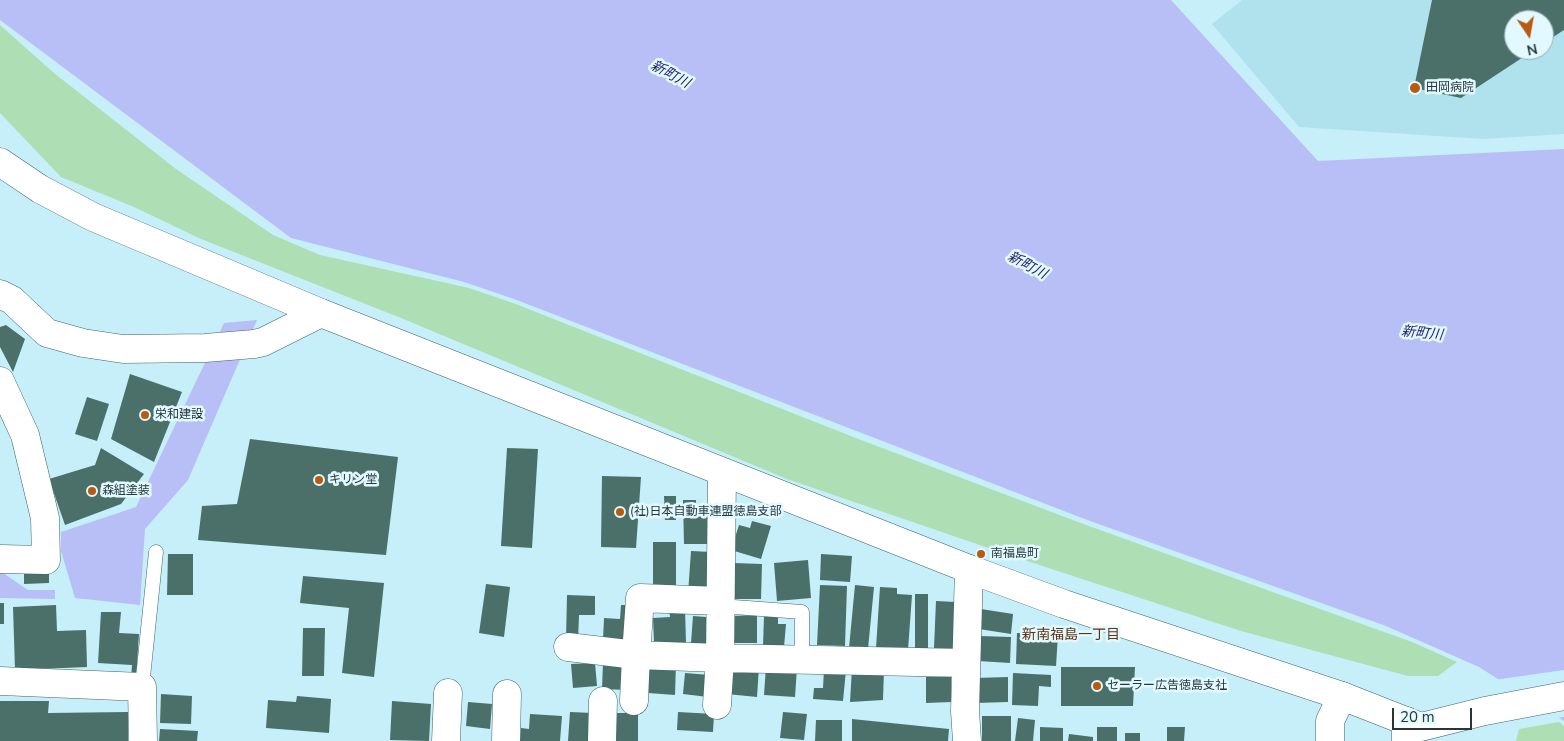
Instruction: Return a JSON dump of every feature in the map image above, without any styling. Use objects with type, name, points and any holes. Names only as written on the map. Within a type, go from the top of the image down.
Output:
[{"type":"street","points":[[0,162],[40,189],[93,217],[321,314],[969,569],[1064,604],[1342,696],[1419,732],[1485,711],[1530,704],[1564,696]]},
{"type":"street","points":[[0,294],[12,300],[47,333],[123,349],[205,348],[254,344],[264,342],[321,314]]},
{"type":"street","points":[[0,380],[25,435],[46,518],[46,560],[0,559]]},
{"type":"street","points":[[717,705],[720,658],[722,473]]},
{"type":"street","points":[[967,741],[965,711],[969,569]]},
{"type":"street","points":[[634,701],[640,598],[720,604]]},
{"type":"street","points":[[568,648],[636,655],[966,663]]},
{"type":"street","points":[[0,681],[142,688],[143,741]]},
{"type":"street","points":[[446,741],[448,693]]},
{"type":"street","points":[[506,694],[506,741]]},
{"type":"street","points":[[1330,741],[1330,721],[1342,696]]},
{"type":"street","points":[[602,741],[603,701]]},
{"type":"lane","points":[[142,688],[156,552]]},
{"type":"lane","points":[[720,604],[802,612],[802,660]]},
{"type":"shaded area","name":"田岡病院","points":[[1242,0],[1564,0],[1564,134],[1483,139],[1299,127],[1212,24]]},
{"type":"green space","points":[[0,25],[54,73],[176,169],[273,235],[320,255],[469,288],[513,303],[861,440],[1086,525],[1412,642],[1457,662],[1438,676],[1408,676],[1241,631],[1009,555],[787,479],[401,318],[201,239],[134,207],[61,177],[0,113]]},
{"type":"green space","points":[[1559,722],[1564,726],[1564,741],[1516,741],[1519,729]]},
{"type":"water","name":"新町川","points":[[0,0],[1171,0],[1318,161],[1564,149],[1564,721],[1479,667],[1386,626],[1090,521],[514,299],[464,282],[291,238],[0,20]]},
{"type":"water","points":[[257,320],[188,480],[145,529],[140,605],[75,598],[61,551],[61,532],[136,507],[224,323]]},
{"type":"water","points":[[0,571],[28,590],[55,590],[55,599],[0,598]]},
{"type":"pier","points":[[1564,670],[1564,717],[1555,718],[1494,680]]},
{"type":"building","points":[[1432,0],[1564,0],[1564,30],[1554,36],[1554,10],[1504,10],[1504,60],[1519,60],[1461,98],[1414,88]]},
{"type":"building","points":[[6,325],[25,339],[13,372],[0,347],[0,327]]},
{"type":"building","name":"栄和建設","points":[[130,374],[182,392],[154,462],[111,439]]},
{"type":"building","points":[[87,397],[109,404],[97,441],[75,434]]},
{"type":"building","name":"キリン堂","points":[[250,439],[398,457],[386,555],[198,540],[202,506],[237,504]]},
{"type":"building","name":"森組塗装","points":[[101,448],[144,474],[121,504],[65,525],[49,479],[95,465]]},
{"type":"building","points":[[507,448],[538,449],[532,548],[501,546]]},
{"type":"building","name":"(社)日本自動車連盟徳島支部","points":[[602,476],[641,477],[636,548],[601,547]]},
{"type":"building","points":[[664,496],[676,496],[676,520],[665,520]]},
{"type":"building","points":[[683,500],[696,500],[696,512],[708,512],[709,544],[684,544]]},
{"type":"building","points":[[752,521],[771,526],[761,559],[731,550],[739,525],[750,528]]},
{"type":"building","points":[[653,542],[676,542],[676,590],[653,590]]},
{"type":"building","points":[[691,551],[712,552],[710,595],[688,594]]},
{"type":"building","points":[[168,554],[193,554],[193,595],[167,595]]},
{"type":"building","points":[[821,554],[852,556],[850,582],[820,580]]},
{"type":"building","points":[[808,560],[811,598],[777,601],[774,563]]},
{"type":"building","points":[[733,563],[762,564],[761,599],[733,599]]},
{"type":"building","points":[[24,571],[49,571],[49,583],[24,584]]},
{"type":"building","points":[[303,576],[384,583],[374,677],[342,673],[349,608],[300,603]]},
{"type":"building","points":[[486,584],[510,587],[504,637],[479,633]]},
{"type":"building","points":[[820,585],[847,586],[845,646],[817,645]]},
{"type":"building","points":[[855,585],[874,587],[868,649],[849,648]]},
{"type":"building","points":[[880,587],[897,588],[897,594],[912,595],[908,650],[876,648]]},
{"type":"building","points":[[915,594],[928,594],[928,654],[915,654]]},
{"type":"building","points":[[567,595],[595,596],[595,615],[579,615],[578,641],[566,640]]},
{"type":"building","points":[[936,601],[956,602],[954,649],[934,648]]},
{"type":"building","points":[[0,603],[4,603],[4,624],[0,624]]},
{"type":"building","points":[[56,605],[57,631],[86,630],[87,667],[15,670],[13,607]]},
{"type":"building","points":[[621,605],[629,605],[628,641],[603,640],[604,618],[620,619]]},
{"type":"building","points":[[669,608],[685,608],[686,643],[654,643],[653,618],[670,617]]},
{"type":"building","points":[[707,608],[711,644],[691,643],[693,616],[706,617]]},
{"type":"building","points":[[981,609],[1013,614],[1011,634],[979,629]]},
{"type":"building","points":[[101,612],[121,612],[119,633],[139,634],[136,680],[131,679],[132,665],[98,663]]},
{"type":"building","points":[[757,615],[757,643],[732,643],[732,616]]},
{"type":"building","points":[[764,616],[778,617],[778,624],[786,624],[784,647],[763,646]]},
{"type":"building","points":[[303,628],[325,628],[324,676],[302,676]]},
{"type":"building","points":[[1017,633],[1058,635],[1056,666],[1016,664]]},
{"type":"building","points":[[979,636],[1011,637],[1010,663],[978,661]]},
{"type":"building","points":[[595,663],[597,686],[573,688],[571,664]]},
{"type":"building","points":[[603,663],[629,664],[628,690],[602,689]]},
{"type":"building","points":[[676,663],[675,695],[648,693],[649,669]]},
{"type":"building","points":[[729,664],[759,667],[757,697],[727,694]]},
{"type":"building","points":[[766,666],[797,668],[795,697],[764,695]]},
{"type":"building","name":"セーラー広告徳島支社","points":[[1061,667],[1135,667],[1133,706],[1061,706]]},
{"type":"building","points":[[852,668],[884,670],[883,700],[850,702]]},
{"type":"building","points":[[824,669],[846,670],[843,701],[813,699],[814,688],[823,688]]},
{"type":"building","points":[[685,673],[710,675],[708,697],[683,694]]},
{"type":"building","points":[[1013,673],[1051,675],[1051,687],[1039,686],[1038,706],[1012,705]]},
{"type":"building","points":[[926,677],[951,677],[951,702],[926,703]]},
{"type":"building","points":[[1008,677],[1008,702],[976,703],[975,678]]},
{"type":"building","points":[[161,694],[192,696],[191,724],[160,723]]},
{"type":"building","points":[[297,696],[331,699],[329,733],[266,728],[268,700],[296,702]]},
{"type":"building","points":[[0,701],[49,701],[48,713],[128,712],[128,741],[0,741]]},
{"type":"building","points":[[392,701],[431,704],[429,741],[390,740]]},
{"type":"building","points":[[468,702],[492,704],[490,729],[466,726]]},
{"type":"building","points":[[570,712],[593,713],[592,741],[568,741]]},
{"type":"building","points":[[678,712],[714,714],[713,732],[677,730]]},
{"type":"building","points":[[783,712],[807,714],[804,740],[780,738]]},
{"type":"building","points":[[612,713],[638,713],[638,741],[612,741]]},
{"type":"building","points":[[530,714],[562,716],[560,741],[520,741],[521,728],[529,729]]},
{"type":"building","points":[[982,716],[1011,716],[1011,741],[982,741]]},
{"type":"building","points":[[1018,718],[1035,720],[1033,741],[1015,741]]},
{"type":"building","points":[[852,719],[949,729],[948,741],[852,741]]},
{"type":"building","points":[[816,720],[842,720],[842,741],[815,741]]},
{"type":"building","points":[[1040,727],[1063,728],[1063,741],[1040,741]]},
{"type":"building","points":[[1097,727],[1117,727],[1117,741],[1097,741]]},
{"type":"building","points":[[1167,727],[1185,727],[1184,741],[1167,741]]},
{"type":"building","points":[[160,729],[198,731],[197,741],[159,741]]},
{"type":"building","points":[[1125,733],[1140,733],[1140,741],[1125,741]]},
{"type":"building","points":[[1069,734],[1093,737],[1093,741],[1068,741]]},
{"type":"place","name":"田岡病院","points":[[1415,88]]},
{"type":"place","name":"栄和建設","points":[[145,415]]},
{"type":"place","name":"キリン堂","points":[[319,480]]},
{"type":"place","name":"森組塗装","points":[[92,491]]},
{"type":"place","name":"(社)日本自動車連盟徳島支部","points":[[620,512]]},
{"type":"place","name":"南福島町","points":[[981,554]]},
{"type":"place","name":"セーラー広告徳島支社","points":[[1097,686]]},
{"type":"district","name":"新南福島一丁目","points":[[1071,636]]}]
